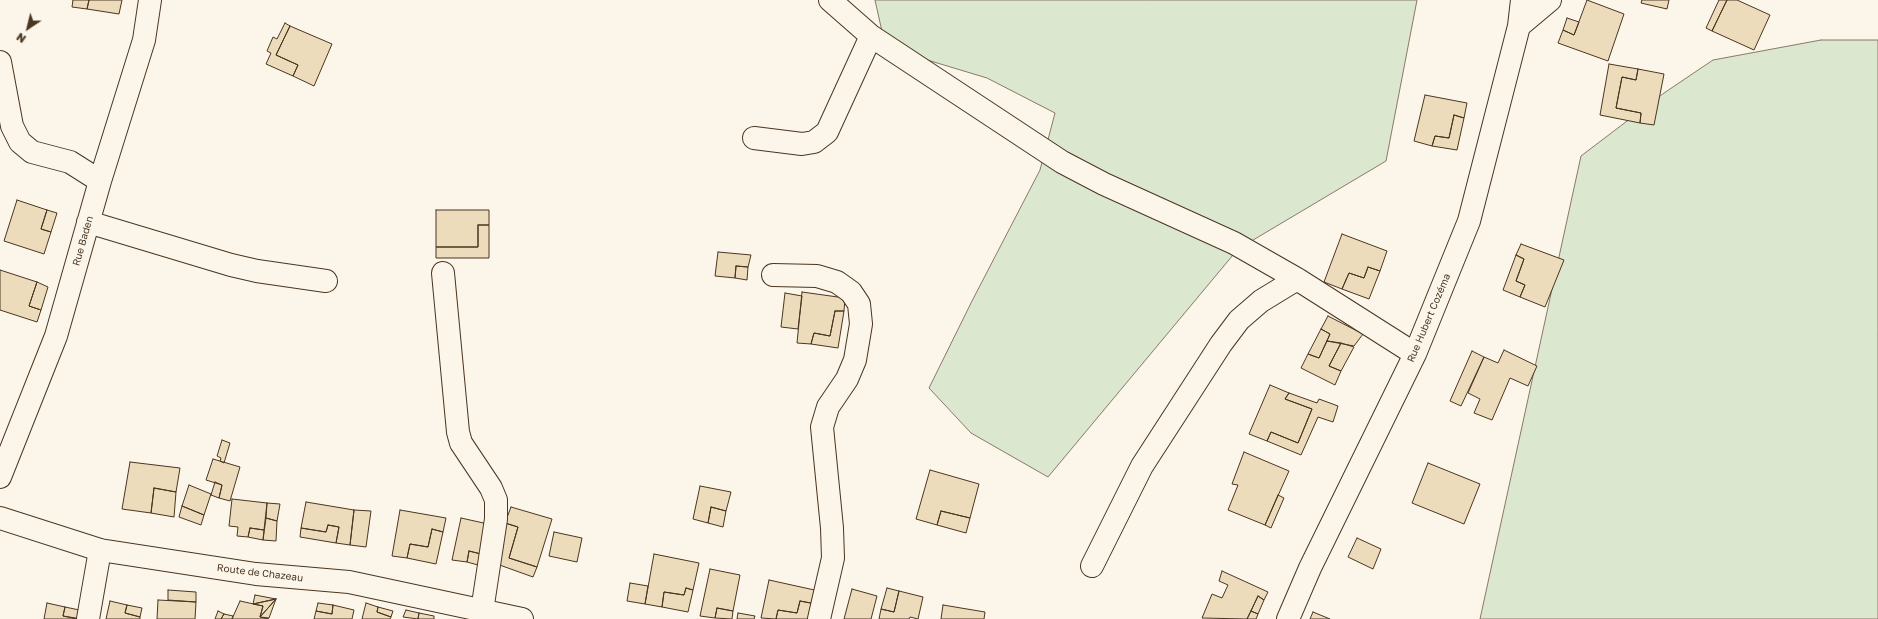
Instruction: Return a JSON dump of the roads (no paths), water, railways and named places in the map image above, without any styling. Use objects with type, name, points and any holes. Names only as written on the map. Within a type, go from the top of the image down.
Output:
[{"type":"street","name":"Rue Baden","points":[[0,477],[56,336],[100,181],[144,40],[150,0]]},
{"type":"street","points":[[830,0],[871,36],[1062,162],[1104,184],[1234,243],[1297,279],[1415,354]]},
{"type":"street","name":"Rue Hubert Cozéma","points":[[1288,619],[1310,568],[1415,354],[1469,221],[1519,26],[1522,0]]},
{"type":"street","points":[[1519,26],[1550,0]]},
{"type":"street","points":[[754,138],[802,144],[814,142],[827,132],[871,36]]},
{"type":"street","points":[[0,62],[12,126],[20,142],[32,152],[70,162],[100,181]]},
{"type":"street","points":[[88,222],[231,265],[258,271],[326,281]]},
{"type":"street","points":[[443,273],[458,432],[462,443],[491,488],[496,500],[496,519],[482,611]]},
{"type":"street","points":[[773,275],[817,276],[837,282],[851,292],[859,304],[861,324],[855,360],[847,379],[828,407],[822,427],[833,558],[819,619]]},
{"type":"street","points":[[1092,566],[1142,466],[1221,344],[1239,320],[1261,301],[1297,279]]},
{"type":"street","name":"Route de Chazeau","points":[[0,518],[100,550],[256,574],[349,582],[522,619]]},
{"type":"street","points":[[88,619],[100,550]]}]
